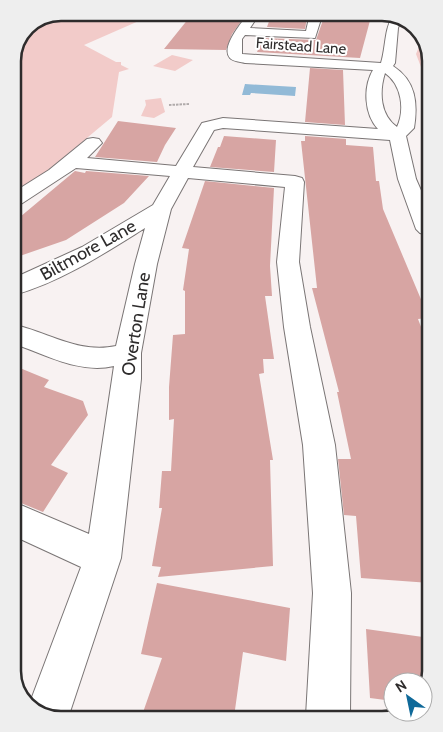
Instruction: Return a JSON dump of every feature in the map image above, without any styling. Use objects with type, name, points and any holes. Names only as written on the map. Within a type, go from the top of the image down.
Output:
[{"type":"street","name":"Fairstead Lane","points":[[248,21],[236,40],[235,56],[245,59],[385,67]]},
{"type":"street","points":[[240,31],[311,35],[315,21]]},
{"type":"street","points":[[394,23],[392,28],[388,63],[378,73],[374,92],[375,107],[382,124],[396,135],[407,179],[422,216]]},
{"type":"street","points":[[385,67],[397,73],[406,90],[410,108],[406,128],[396,135]]},
{"type":"street","name":"Overton Lane","points":[[48,709],[103,558],[127,379],[128,353],[146,264],[161,209],[204,131],[214,123],[396,135]]},
{"type":"street","points":[[21,196],[74,162],[93,143]]},
{"type":"street","points":[[74,162],[295,182],[288,262],[297,328],[319,444],[332,594],[328,711]]},
{"type":"street","name":"Biltmore Lane","points":[[21,284],[51,273],[89,254],[161,209]]},
{"type":"street","points":[[21,336],[84,358],[102,359],[128,353]]},
{"type":"street","points":[[21,522],[103,558]]},
{"type":"path","points":[[169,105],[189,104]]},
{"type":"shaded area","points":[[139,21],[84,45],[116,62],[121,62],[121,65],[129,69],[119,72],[112,117],[39,178],[21,187],[21,59],[28,39],[39,28],[53,22]]},
{"type":"shaded area","points":[[419,47],[422,70],[416,54]]},
{"type":"shaded area","points":[[172,55],[193,60],[175,71],[153,66]]},
{"type":"shaded area","points":[[161,98],[165,112],[154,118],[141,116],[146,105],[145,100]]},
{"type":"water","points":[[245,84],[296,87],[295,96],[251,93],[250,95],[242,95]]},
{"type":"building","points":[[187,21],[241,21],[232,34],[226,50],[164,49]]},
{"type":"building","points":[[269,21],[306,21],[305,29],[267,27]]},
{"type":"building","points":[[323,21],[370,21],[360,58],[257,52],[263,38],[316,40]]},
{"type":"building","points":[[310,68],[343,70],[345,125],[305,122]]},
{"type":"building","points":[[118,121],[176,128],[157,162],[95,157]]},
{"type":"building","points":[[224,136],[276,140],[274,172],[210,167]]},
{"type":"building","points":[[305,136],[346,139],[346,145],[373,147],[376,181],[379,181],[383,209],[422,302],[422,319],[418,319],[422,329],[422,582],[361,578],[356,516],[344,515],[338,459],[351,459],[337,392],[339,392],[312,288],[317,288],[301,141],[305,141]]},
{"type":"building","points":[[75,171],[149,176],[124,203],[66,240],[21,256],[21,216]]},
{"type":"building","points":[[205,181],[274,188],[270,266],[272,296],[265,296],[274,359],[263,359],[264,373],[259,374],[273,460],[270,460],[273,566],[158,577],[161,567],[152,566],[162,508],[159,508],[162,471],[171,471],[174,419],[169,420],[169,387],[173,335],[185,334],[185,291],[183,290],[189,249],[182,248]]},
{"type":"building","points":[[21,368],[49,380],[44,387],[83,401],[88,415],[51,465],[68,473],[43,512],[21,503]]},
{"type":"building","points":[[157,583],[290,608],[286,661],[243,652],[235,711],[143,711],[162,658],[141,654]]},
{"type":"building","points":[[366,629],[422,637],[422,672],[383,672],[383,700],[370,698]]}]
